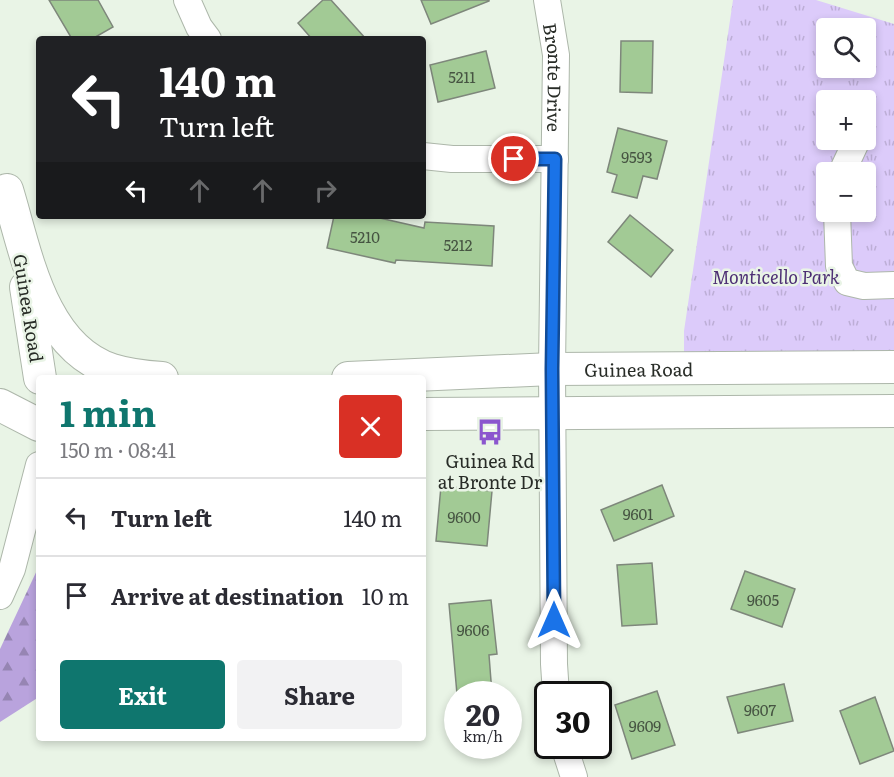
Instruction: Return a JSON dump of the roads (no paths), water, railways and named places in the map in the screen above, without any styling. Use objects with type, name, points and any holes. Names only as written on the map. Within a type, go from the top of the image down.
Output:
[{"type":"main road","name":"Guinea Road","points":[[3,180],[23,269],[40,375]]},
{"type":"main road","points":[[3,180],[36,283],[50,314],[67,340],[89,358],[111,370],[143,375]]},
{"type":"main road","name":"Guinea Road","points":[[416,375],[552,369],[894,368]]},
{"type":"main road","points":[[0,405],[36,401]]},
{"type":"main road","points":[[0,405],[36,423]]},
{"type":"main road","points":[[426,414],[894,411]]},
{"type":"street","points":[[187,0],[199,27],[206,36]]},
{"type":"street","name":"Bronte Drive","points":[[547,0],[556,55],[552,369],[555,412],[555,681]]},
{"type":"street","points":[[426,156],[452,159],[555,159]]},
{"type":"street","points":[[837,222],[839,266],[847,282],[864,286],[894,285]]},
{"type":"street","points":[[0,596],[21,539],[36,477]]},
{"type":"street","points":[[568,759],[574,777]]},
{"type":"place","name":"Guinea Rd at Bronte Dr","points":[[490,432]]},
{"type":"park label","name":"Monticello Park","points":[[776,276]]}]
